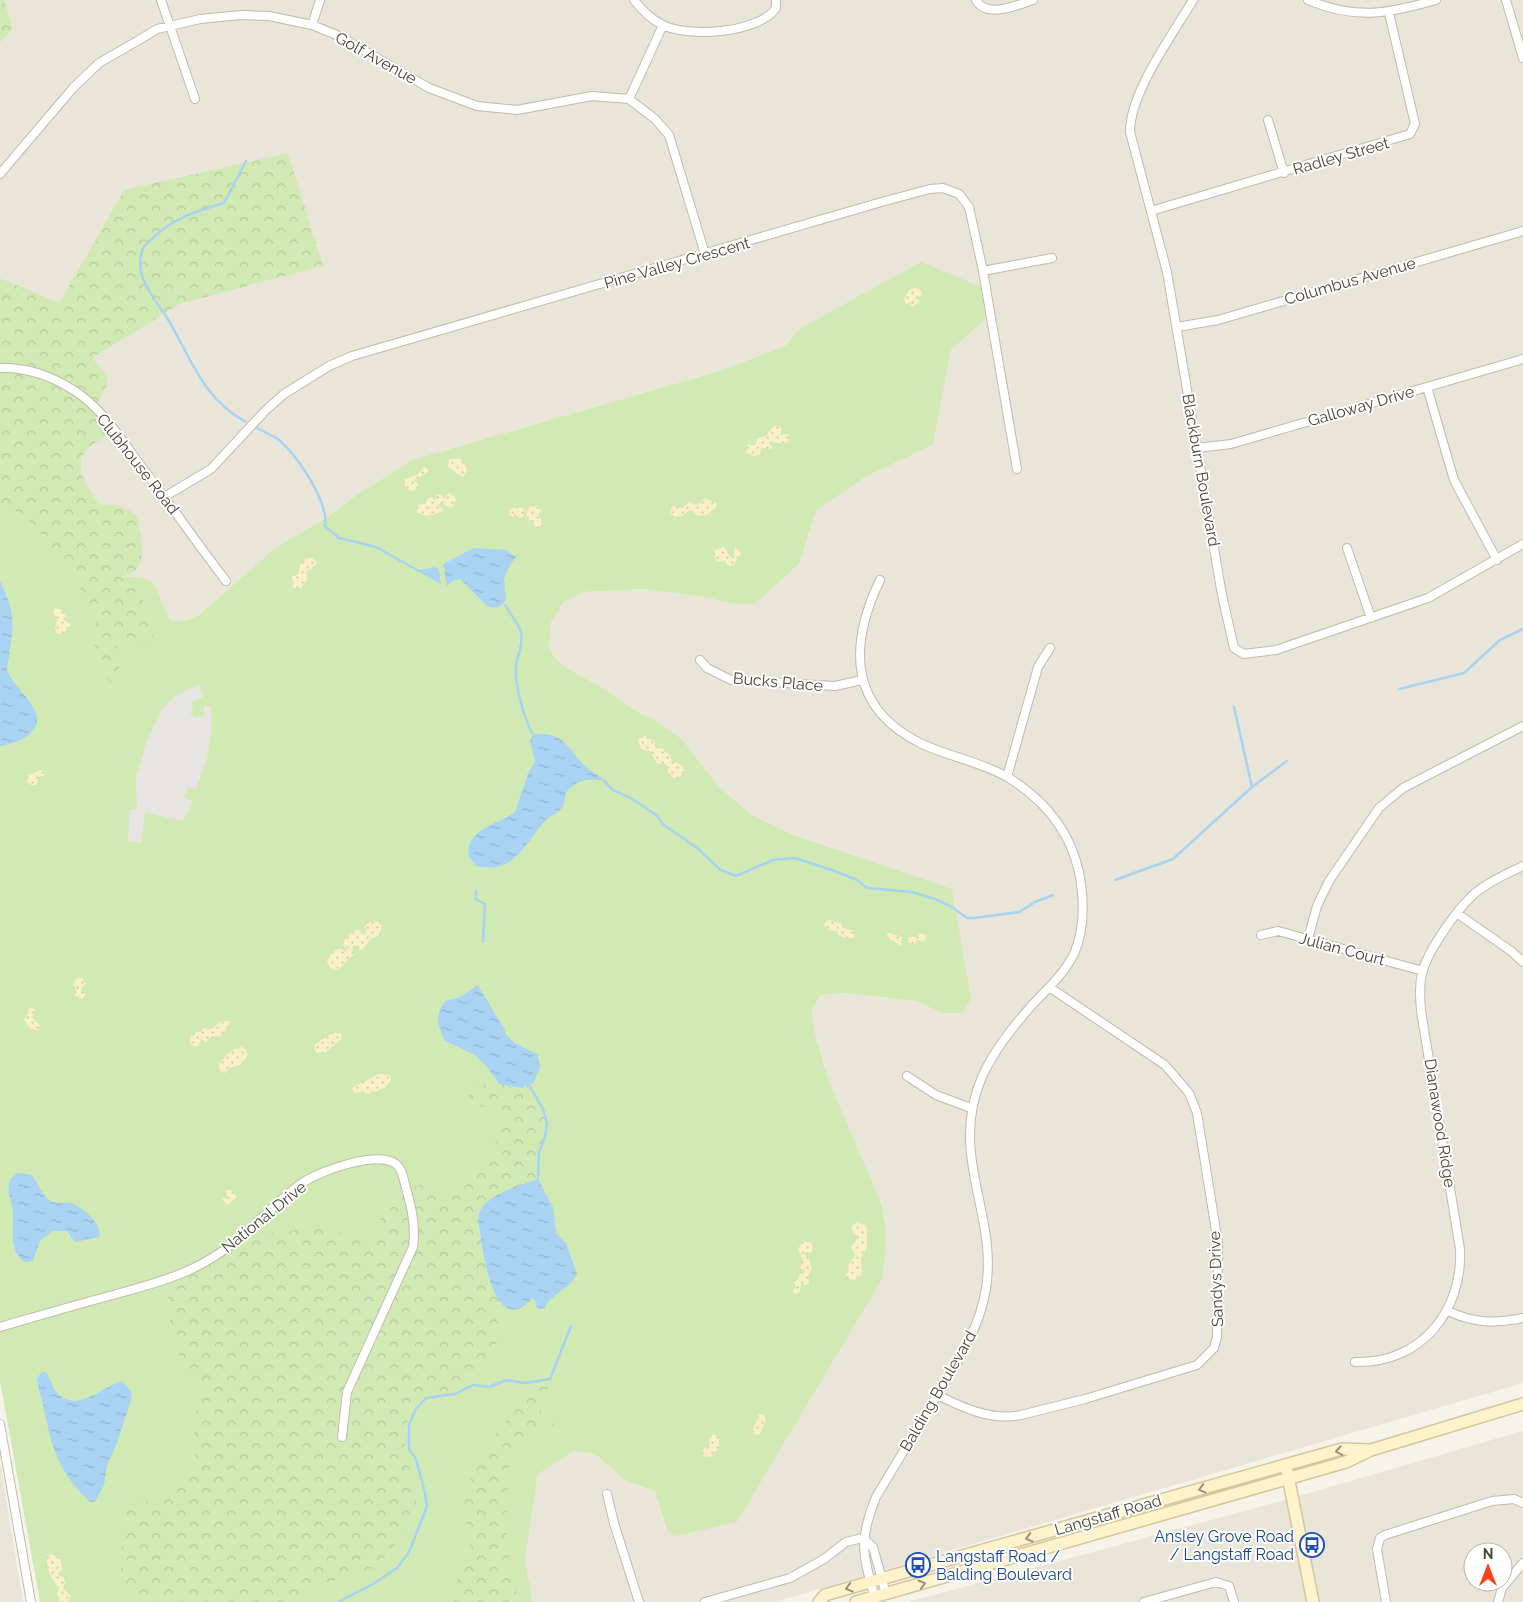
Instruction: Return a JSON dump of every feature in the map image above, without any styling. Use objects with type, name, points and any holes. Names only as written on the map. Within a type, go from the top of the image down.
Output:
[{"type":"main road","name":"Langstaff Road","points":[[856,1602],[1346,1462],[1371,1450],[1523,1404]]},
{"type":"main road","name":"Langstaff Road","points":[[819,1602],[825,1595],[1342,1449],[1371,1450]]},
{"type":"main road","points":[[1286,1465],[1313,1602]]},
{"type":"street","points":[[161,0],[195,99]]},
{"type":"street","points":[[312,25],[320,0]]},
{"type":"street","points":[[634,0],[641,9],[663,25],[705,33],[724,30],[766,18],[776,8],[776,0]]},
{"type":"street","points":[[976,0],[979,5],[990,10],[1034,0]]},
{"type":"street","name":"Blackburn Boulevard","points":[[1193,0],[1138,95],[1131,116],[1131,141],[1164,257],[1222,595],[1231,640],[1236,650],[1250,654],[1276,650],[1438,594],[1523,544]]},
{"type":"street","points":[[1308,0],[1352,14],[1389,13],[1436,0]]},
{"type":"street","points":[[1506,0],[1523,58]]},
{"type":"street","name":"Radley Street","points":[[1151,211],[1400,138],[1412,131],[1415,124],[1389,13]]},
{"type":"street","name":"Golf Avenue","points":[[0,174],[73,88],[99,63],[157,29],[200,19],[241,15],[269,16],[312,25],[340,36],[429,88],[477,106],[517,110],[592,96],[629,99]]},
{"type":"street","points":[[663,25],[629,99],[656,119],[669,135],[705,254]]},
{"type":"street","points":[[1268,120],[1284,173]]},
{"type":"street","name":"Pine Valley Crescent","points":[[164,497],[211,469],[266,410],[284,394],[329,366],[374,349],[885,200],[930,189],[943,188],[959,194],[969,207],[983,270],[1017,469]]},
{"type":"street","name":"Columbus Avenue","points":[[1177,327],[1218,320],[1523,231]]},
{"type":"street","points":[[983,270],[1052,258]]},
{"type":"street","name":"Galloway Drive","points":[[1198,448],[1232,444],[1523,359]]},
{"type":"street","name":"Clubhouse Road","points":[[0,368],[23,369],[42,374],[77,392],[112,428],[226,581]]},
{"type":"street","points":[[1427,387],[1454,480],[1497,560]]},
{"type":"street","points":[[1347,548],[1371,618]]},
{"type":"street","name":"Balding Boulevard","points":[[863,1538],[868,1517],[876,1497],[937,1396],[976,1325],[987,1288],[986,1234],[974,1181],[970,1147],[971,1108],[985,1072],[1003,1040],[1049,988],[1074,954],[1080,933],[1083,905],[1079,873],[1068,838],[1057,821],[1035,797],[1006,777],[908,736],[887,719],[862,680],[859,656],[861,629],[869,603],[880,580]]},
{"type":"street","points":[[1006,777],[1038,667],[1050,648]]},
{"type":"street","name":"Bucks Place","points":[[700,660],[707,668],[731,680],[835,686],[862,680]]},
{"type":"street","points":[[1308,939],[1317,906],[1329,881],[1379,808],[1393,794],[1523,726]]},
{"type":"street","name":"Dianawood Ridge","points":[[1355,1362],[1371,1362],[1409,1349],[1431,1332],[1448,1311],[1456,1292],[1461,1267],[1460,1249],[1421,1011],[1420,991],[1423,971],[1438,941],[1477,892],[1523,866]]},
{"type":"street","points":[[1458,914],[1511,951],[1523,962]]},
{"type":"street","name":"Julian Court","points":[[1261,935],[1278,931],[1423,971]]},
{"type":"street","name":"Sandys Drive","points":[[937,1396],[985,1415],[998,1417],[1021,1416],[1197,1365],[1214,1348],[1217,1337],[1218,1243],[1195,1103],[1174,1073],[1166,1065],[1049,988]]},
{"type":"street","points":[[907,1076],[936,1095],[971,1108]]},
{"type":"street","name":"National Drive","points":[[0,1327],[159,1282],[186,1272],[212,1259],[232,1244],[272,1206],[305,1181],[350,1164],[374,1160],[389,1161],[398,1165],[402,1173],[412,1210],[415,1224],[412,1247],[347,1392],[342,1437]]},
{"type":"street","points":[[1448,1311],[1470,1320],[1500,1322],[1523,1318]]},
{"type":"street","points":[[0,1424],[31,1602]]},
{"type":"street","points":[[608,1494],[614,1523],[639,1602]]},
{"type":"street","points":[[1386,1602],[1378,1548],[1378,1543],[1385,1535],[1492,1501],[1514,1499],[1523,1504]]},
{"type":"street","points":[[705,1602],[790,1578],[824,1559],[846,1542],[863,1538],[873,1547],[876,1581],[881,1596]]},
{"type":"street","points":[[1498,1602],[1502,1588],[1523,1563]]},
{"type":"street","points":[[876,1581],[881,1596]]},
{"type":"street","points":[[1144,1602],[1221,1582],[1229,1586],[1234,1602]]},
{"type":"shaded area","points":[[4,0],[1523,0],[1523,1383],[775,1602],[533,1602],[525,1560],[538,1474],[574,1451],[595,1454],[626,1481],[655,1491],[666,1531],[886,1221],[882,1205],[828,1079],[814,1029],[812,1009],[821,995],[846,993],[916,1001],[942,1013],[793,835],[752,815],[719,787],[683,740],[654,719],[637,712],[603,688],[567,668],[555,658],[549,648],[551,622],[564,602],[584,592],[644,589],[704,597],[734,604],[755,604],[799,564],[816,511],[865,477],[933,445],[951,350],[991,314],[799,329],[785,346],[719,371],[412,460],[352,498],[331,515],[275,548],[199,615],[187,620],[172,621],[164,613],[161,597],[143,578],[121,577],[0,360],[91,358],[180,304],[322,266],[124,190],[59,304],[0,278],[0,43],[13,28]]},
{"type":"shaded area","points":[[199,684],[204,696],[190,703],[194,710],[190,713],[195,718],[204,716],[204,706],[211,706],[211,735],[207,758],[196,789],[188,787],[184,798],[193,801],[183,821],[145,812],[141,843],[128,841],[130,810],[137,809],[136,778],[148,738],[162,709],[174,697]]},
{"type":"shaded area","points":[[1523,1431],[1523,1602],[908,1602],[1278,1502]]},
{"type":"shaded area","points":[[0,1462],[23,1602],[0,1602]]},
{"type":"green space","points":[[0,0],[4,0],[13,28],[0,43]]},
{"type":"green space","points":[[288,153],[323,266],[180,304],[92,358],[108,376],[107,385],[96,407],[109,423],[110,433],[87,449],[82,458],[82,472],[88,487],[100,504],[121,506],[137,515],[142,546],[141,561],[133,572],[121,577],[140,588],[155,645],[116,644],[122,658],[114,688],[94,658],[96,621],[77,582],[38,530],[24,516],[0,503],[0,278],[59,303],[124,190]]},
{"type":"green space","points":[[921,262],[981,287],[991,314],[951,350],[933,445],[865,477],[816,511],[799,564],[755,604],[734,604],[704,597],[644,589],[584,592],[564,602],[551,622],[549,648],[555,658],[567,668],[603,688],[637,712],[654,719],[683,740],[719,787],[752,815],[793,835],[952,889],[971,999],[962,1013],[942,1013],[916,1001],[846,993],[821,995],[812,1009],[814,1029],[828,1079],[882,1205],[886,1233],[882,1279],[737,1522],[676,1536],[667,1531],[655,1491],[626,1481],[595,1454],[574,1451],[538,1474],[525,1560],[533,1602],[40,1602],[0,1381],[0,472],[115,576],[140,577],[149,580],[157,590],[172,621],[187,620],[199,615],[275,548],[331,515],[352,498],[412,460],[719,371],[785,346],[799,329]]},
{"type":"green space","points":[[495,1081],[513,1088],[529,1085],[543,1109],[547,1124],[545,1137],[539,1152],[538,1179],[512,1188],[494,1197],[481,1209],[478,1217],[490,1285],[500,1304],[496,1351],[479,1366],[466,1384],[433,1396],[411,1409],[404,1440],[416,1495],[416,1519],[379,1565],[357,1575],[308,1587],[283,1602],[135,1601],[119,1586],[125,1507],[160,1498],[197,1472],[194,1446],[198,1388],[177,1351],[170,1321],[168,1296],[179,1273],[234,1241],[251,1235],[323,1227],[354,1237],[365,1238],[375,1232],[387,1204],[398,1193],[425,1183],[451,1197],[476,1168],[509,1121],[509,1115],[467,1102],[470,1090]]},
{"type":"green space","points":[[544,1382],[549,1384],[541,1411],[557,1428],[542,1432],[519,1447],[509,1463],[506,1541],[518,1602],[449,1602],[470,1550],[464,1504],[469,1481],[491,1440],[537,1384]]},
{"type":"sand","points":[[918,287],[923,293],[919,297],[916,295],[920,302],[912,307],[910,305],[911,302],[906,304],[904,299],[909,290]]},
{"type":"sand","points":[[776,425],[782,428],[780,435],[788,434],[789,441],[783,444],[768,441],[773,449],[761,448],[760,455],[753,456],[746,452],[748,444],[755,446],[757,438],[767,436],[769,431]]},
{"type":"sand","points":[[459,458],[468,468],[463,477],[448,467],[449,460]]},
{"type":"sand","points":[[424,467],[428,468],[428,472],[413,481],[418,483],[418,488],[413,491],[408,490],[404,485],[405,479],[417,475]]},
{"type":"sand","points":[[449,492],[456,499],[454,506],[450,508],[441,502],[438,505],[443,510],[437,513],[427,515],[417,512],[417,505],[425,504],[428,498],[432,497],[435,501],[436,496],[441,494],[444,499]]},
{"type":"sand","points":[[705,498],[717,503],[716,508],[706,515],[697,516],[691,510],[678,518],[670,514],[672,506],[682,508],[690,502],[698,505]]},
{"type":"sand","points":[[538,506],[541,511],[538,515],[543,522],[538,529],[534,525],[534,520],[529,520],[526,515],[529,507]]},
{"type":"sand","points":[[520,507],[524,509],[523,517],[517,518],[516,513],[513,517],[509,515],[510,509]]},
{"type":"sand","points":[[724,547],[732,559],[734,558],[734,549],[737,548],[741,553],[734,565],[728,566],[725,560],[718,562],[715,559],[715,550]]},
{"type":"sand","points":[[308,557],[314,559],[317,564],[306,572],[308,579],[301,588],[293,588],[292,576],[298,575],[300,565]]},
{"type":"sand","points":[[57,607],[66,616],[63,619],[71,625],[64,633],[58,634],[55,630],[57,620],[53,611]]},
{"type":"sand","points":[[645,736],[655,742],[655,747],[664,749],[674,763],[677,762],[683,767],[684,772],[680,777],[674,778],[668,772],[666,764],[657,764],[650,751],[641,749],[638,740]]},
{"type":"sand","points":[[42,770],[45,775],[39,777],[36,785],[31,785],[27,781],[28,775]]},
{"type":"sand","points":[[829,920],[841,923],[842,927],[854,931],[854,937],[849,939],[838,935],[837,931],[829,930],[823,924]]},
{"type":"sand","points":[[377,921],[382,926],[378,936],[371,939],[362,950],[354,945],[352,949],[354,954],[338,970],[331,969],[327,961],[333,951],[340,948],[346,952],[347,950],[342,943],[350,933],[359,929],[362,934],[366,934],[365,926],[370,922]]},
{"type":"sand","points":[[887,932],[902,937],[902,946],[888,938]]},
{"type":"sand","points":[[922,932],[927,937],[924,942],[918,940],[913,945],[908,942],[909,937],[917,937]]},
{"type":"sand","points":[[78,978],[82,978],[86,984],[81,988],[81,991],[86,994],[82,999],[74,996],[77,992],[73,982]]},
{"type":"sand","points":[[32,1007],[35,1009],[32,1018],[40,1025],[38,1031],[30,1028],[24,1019],[29,1013],[28,1009]]},
{"type":"sand","points":[[221,1021],[229,1021],[229,1027],[219,1037],[212,1036],[206,1042],[201,1039],[198,1047],[190,1044],[190,1037],[194,1036],[196,1032],[201,1032],[203,1028],[212,1029]]},
{"type":"sand","points":[[333,1032],[341,1034],[342,1038],[325,1053],[316,1053],[314,1045]]},
{"type":"sand","points":[[242,1047],[248,1055],[242,1064],[230,1068],[225,1073],[221,1072],[218,1066],[225,1057]]},
{"type":"sand","points":[[378,1074],[389,1075],[391,1079],[386,1087],[370,1094],[354,1093],[352,1088]]},
{"type":"sand","points":[[230,1189],[237,1197],[227,1205],[222,1199],[227,1198],[226,1191]]},
{"type":"sand","points":[[858,1222],[867,1226],[867,1247],[861,1258],[862,1274],[855,1280],[848,1279],[846,1276],[849,1271],[847,1267],[855,1256],[851,1247],[859,1236],[854,1234],[851,1227]]},
{"type":"sand","points":[[803,1241],[813,1243],[812,1253],[805,1252],[804,1254],[809,1258],[812,1268],[808,1276],[809,1284],[804,1285],[801,1282],[800,1292],[794,1294],[792,1291],[796,1287],[794,1282],[799,1279],[799,1275],[806,1271],[800,1268],[803,1260],[798,1249]]},
{"type":"sand","points":[[759,1414],[764,1415],[766,1420],[760,1434],[755,1435],[753,1429]]},
{"type":"sand","points":[[713,1434],[719,1438],[719,1448],[710,1457],[704,1457],[702,1452],[705,1447],[710,1448],[709,1440]]},
{"type":"sand","points":[[52,1554],[61,1560],[62,1569],[58,1574],[64,1578],[63,1588],[71,1596],[68,1602],[60,1602],[57,1594],[59,1587],[56,1585],[47,1564],[47,1556]]},
{"type":"water","points":[[474,548],[506,550],[516,557],[504,579],[506,600],[495,608],[487,606],[460,579],[454,580],[447,586],[443,564]]},
{"type":"water","points":[[436,567],[439,570],[441,584],[419,572],[419,570]]},
{"type":"water","points":[[0,581],[12,616],[12,635],[7,670],[34,708],[37,724],[25,738],[0,746]]},
{"type":"water","points":[[533,734],[552,735],[559,738],[585,766],[604,781],[583,781],[569,789],[562,808],[546,820],[516,857],[500,866],[476,866],[468,855],[469,846],[473,839],[485,828],[515,812],[529,771],[535,762],[530,741]]},
{"type":"water","points":[[478,985],[505,1030],[505,1034],[515,1043],[538,1055],[540,1068],[533,1083],[522,1088],[499,1084],[487,1067],[475,1055],[445,1041],[438,1024],[439,1011],[445,1001],[460,997]]},
{"type":"water","points":[[18,1173],[32,1175],[43,1193],[51,1201],[71,1203],[81,1208],[95,1221],[98,1226],[99,1237],[75,1242],[67,1231],[53,1231],[40,1241],[33,1261],[24,1262],[19,1257],[14,1245],[13,1213],[9,1191],[10,1181]]},
{"type":"water","points":[[538,1179],[553,1207],[556,1233],[566,1243],[577,1274],[574,1280],[551,1299],[545,1308],[539,1309],[536,1307],[537,1303],[533,1298],[521,1308],[510,1309],[501,1303],[488,1275],[478,1217],[481,1209],[494,1197],[512,1188]]},
{"type":"water","points":[[41,1372],[46,1372],[57,1393],[65,1399],[73,1401],[90,1397],[122,1381],[131,1391],[132,1397],[117,1443],[107,1466],[104,1485],[95,1502],[90,1502],[79,1490],[57,1458],[38,1386],[37,1379]]},
{"type":"waterway","points":[[246,161],[224,203],[195,212],[169,225],[145,246],[140,259],[143,278],[147,287],[169,321],[200,378],[219,402],[246,422]]},
{"type":"waterway","points":[[257,428],[278,439],[286,446],[302,467],[317,492],[325,516],[325,526],[339,538],[376,547],[419,571]]},
{"type":"waterway","points":[[505,605],[521,632],[521,646],[516,673],[523,710],[532,733]]},
{"type":"waterway","points":[[1399,689],[1464,673],[1500,640],[1523,629]]},
{"type":"waterway","points":[[1234,707],[1252,787]]},
{"type":"waterway","points":[[1115,880],[1173,859],[1252,787],[1287,761]]},
{"type":"waterway","points":[[604,781],[613,790],[631,798],[656,815],[664,825],[697,848],[721,870],[736,876],[773,860],[795,858],[857,880],[867,888],[912,892],[935,899],[952,907],[967,918],[1019,912],[1035,902],[1053,895]]},
{"type":"waterway","points":[[476,890],[476,899],[485,904],[483,942]]},
{"type":"waterway","points":[[529,1085],[543,1109],[547,1124],[545,1137],[539,1152],[538,1179]]},
{"type":"waterway","points":[[338,1602],[373,1584],[397,1568],[408,1554],[421,1522],[427,1506],[425,1493],[416,1459],[409,1449],[409,1425],[416,1409],[426,1398],[455,1394],[473,1385],[489,1387],[506,1380],[525,1383],[550,1379],[571,1326]]},
{"type":"place","name":"Ansley Grove Road / Langstaff Road","points":[[1312,1545]]},
{"type":"place","name":"Langstaff Road / Balding Boulevard","points":[[918,1565]]}]
